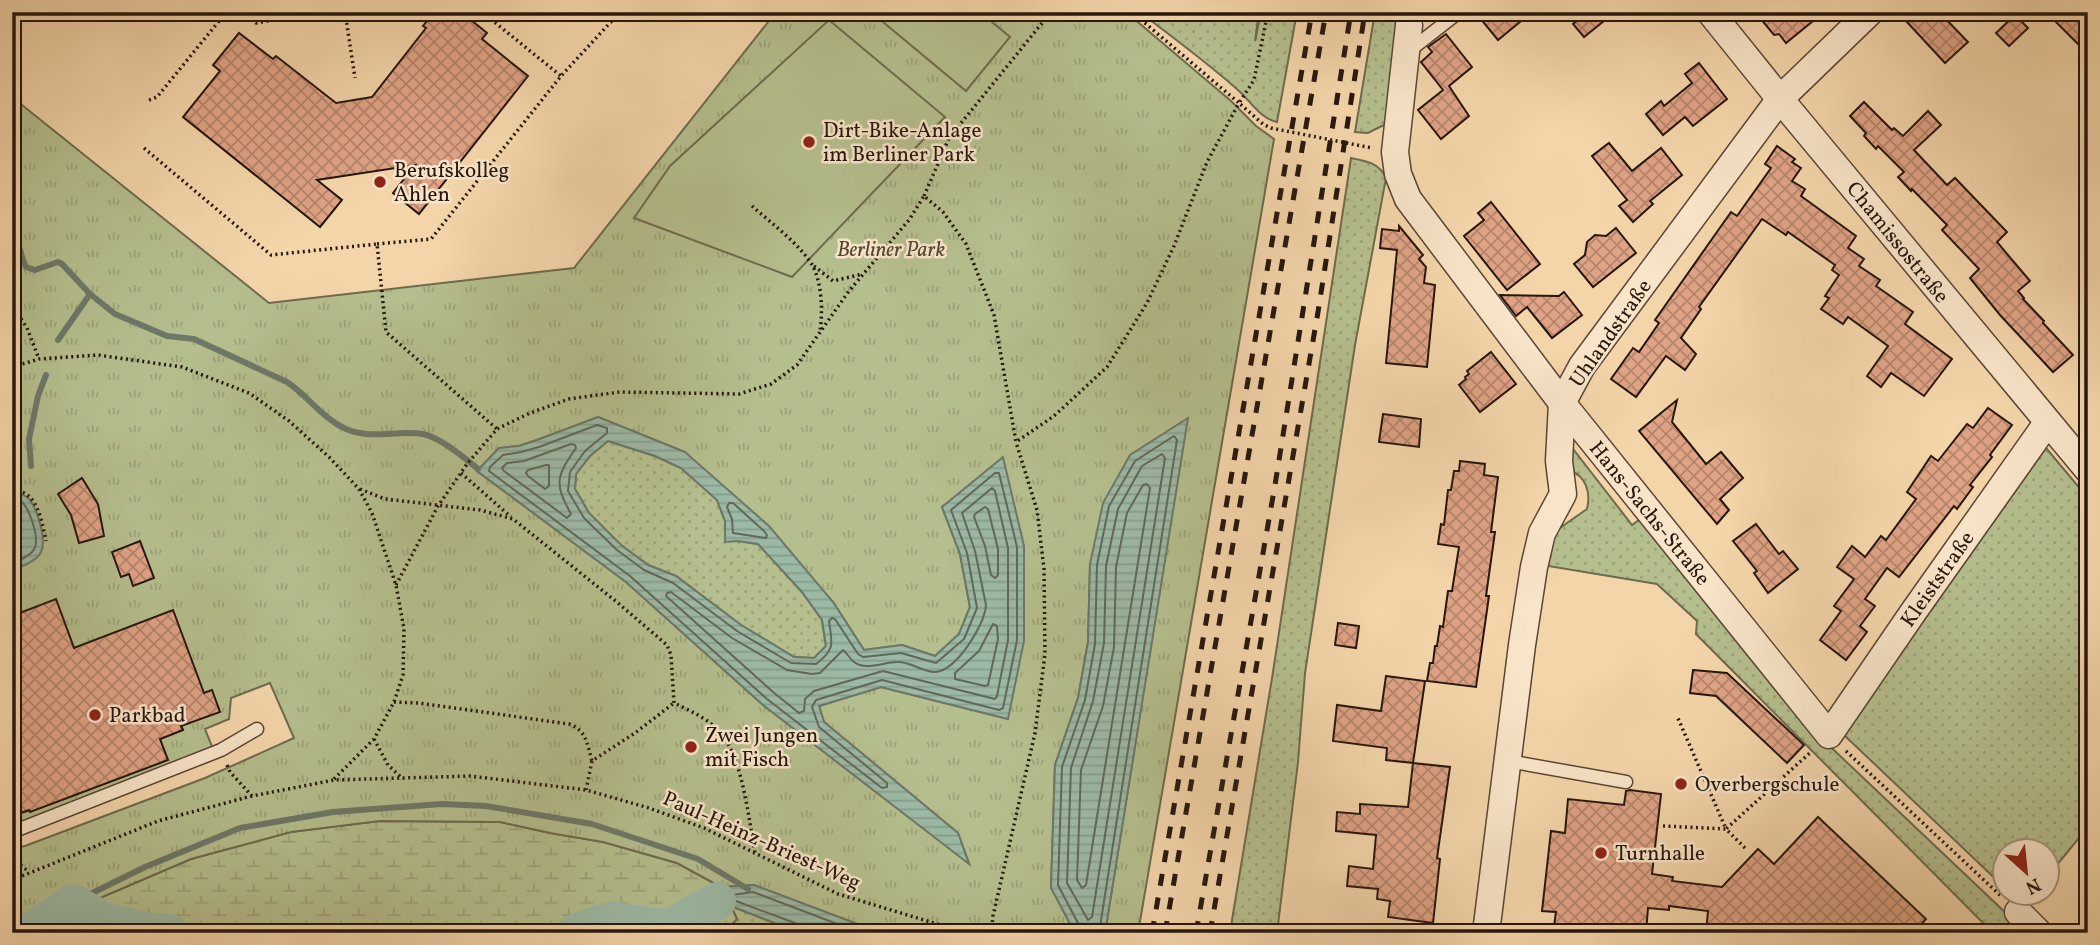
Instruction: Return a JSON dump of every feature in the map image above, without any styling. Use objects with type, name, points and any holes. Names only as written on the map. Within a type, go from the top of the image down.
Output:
[{"type":"street","name":"Chamissostraße","points":[[1710,12],[2088,470]]},
{"type":"street","name":"Uhlandstraße","points":[[1486,933],[1534,567],[1542,534],[1563,494],[1559,461],[1562,403],[1582,366],[1780,99],[1870,12]]},
{"type":"street","name":"Hans-Sachs-Straße","points":[[1409,25],[1395,152],[1398,174],[1408,199],[1562,403],[1829,735]]},
{"type":"street","name":"Kleiststraße","points":[[1829,735],[2047,423]]},
{"type":"street","points":[[2018,912],[2039,933]]},
{"type":"lane","points":[[1406,53],[1459,12]]},
{"type":"lane","points":[[12,832],[221,750],[257,729]]},
{"type":"lane","points":[[1508,761],[1626,782]]},
{"type":"path","points":[[149,100],[157,97],[224,15],[242,12],[256,23],[312,12]]},
{"type":"path","points":[[278,12],[285,18]]},
{"type":"path","points":[[345,12],[355,78]]},
{"type":"path","points":[[482,12],[561,76]]},
{"type":"path","points":[[144,148],[271,255],[431,239],[561,76],[620,12]]},
{"type":"path","points":[[396,585],[438,506],[467,464],[497,429],[530,413],[569,400],[620,392],[739,394],[771,384],[797,365],[849,291],[909,220],[924,196],[949,138],[1051,12]]},
{"type":"path","points":[[1132,12],[1263,124],[1271,128],[1395,152]]},
{"type":"path","points":[[1016,442],[1054,416],[1107,367],[1147,303],[1174,246],[1207,162],[1254,80],[1268,12]]},
{"type":"path","points":[[924,196],[943,212],[966,244],[994,315],[1016,442],[1037,510],[1044,569],[1045,654],[1035,733],[991,933]]},
{"type":"path","points":[[752,206],[800,250],[812,265],[833,281],[863,274]]},
{"type":"path","points":[[377,244],[386,331],[497,429]]},
{"type":"path","points":[[812,265],[823,313],[819,333]]},
{"type":"path","points":[[12,305],[27,328],[39,359]]},
{"type":"path","points":[[12,367],[39,359],[97,355],[181,367],[249,393],[289,421],[359,489],[377,526],[396,585],[404,629],[403,675],[394,702],[374,739],[334,780]]},
{"type":"path","points":[[461,473],[667,645],[671,655],[674,703]]},
{"type":"path","points":[[359,489],[385,499],[480,510],[513,519]]},
{"type":"path","points":[[12,491],[21,490],[30,495],[41,516],[46,541]]},
{"type":"path","points":[[394,702],[418,703],[578,727],[584,734],[592,761],[586,790]]},
{"type":"path","points":[[592,761],[674,703]]},
{"type":"path","points":[[674,703],[698,715],[723,734],[737,766],[755,853]]},
{"type":"path","points":[[1677,716],[1726,829],[1745,848]]},
{"type":"path","points":[[1663,826],[1726,829],[1829,735],[2018,912]]},
{"type":"path","points":[[374,739],[388,765],[403,779]]},
{"type":"path","points":[[221,750],[230,772],[252,796]]},
{"type":"path","name":"Paul-Heinz-Briest-Weg","points":[[12,880],[158,821],[252,796],[334,780],[470,776],[586,790],[660,812],[704,828],[838,894],[967,933]]},
{"type":"path","points":[[12,858],[29,872]]},
{"type":"green space","name":"Berliner Park","points":[[776,12],[1126,12],[1274,139],[1138,933],[1105,933],[1187,419],[1090,564],[1088,642],[1078,698],[1055,765],[1051,887],[1075,933],[881,933],[754,885],[721,887],[677,863],[603,842],[500,822],[380,821],[291,832],[191,859],[93,901],[73,894],[33,916],[12,932],[12,849],[205,778],[294,738],[270,683],[231,698],[229,719],[205,729],[213,749],[12,828],[12,816],[167,760],[160,739],[183,730],[171,700],[173,611],[74,648],[56,600],[12,616],[12,570],[20,567],[18,492],[12,493],[12,97],[269,303],[574,268]],"holes":[[[598,417],[685,452],[833,602],[864,650],[902,645],[935,656],[959,634],[970,607],[960,554],[942,507],[1003,458],[1008,719],[881,687],[819,706],[824,722],[958,833],[969,863],[763,705],[626,582],[477,471],[499,448],[519,446]]]},
{"type":"green space","points":[[871,12],[980,12],[1010,37],[966,91]]},
{"type":"green space","points":[[1140,12],[1259,12],[1255,41],[1261,12],[1297,12],[1277,122],[1261,114],[1239,91]]},
{"type":"green space","points":[[1375,12],[1407,12],[1392,121],[1368,133],[1355,132]]},
{"type":"green space","name":"Dirt-Bike-Anlage im Berliner Park","points":[[829,20],[945,117],[792,277],[634,218],[670,166]]},
{"type":"green space","points":[[1351,158],[1376,166],[1386,178],[1355,345],[1305,673],[1298,762],[1277,933],[1231,933],[1273,672]]},
{"type":"green space","points":[[608,441],[655,456],[681,468],[717,500],[725,521],[738,541],[758,544],[802,592],[822,620],[826,646],[814,658],[794,657],[741,625],[676,576],[648,565],[621,545],[589,513],[575,489],[576,474],[590,456]]},
{"type":"green space","points":[[1570,445],[1632,525],[1643,517],[1818,735],[1992,900],[1992,906],[1998,906],[2027,933],[1993,933],[1696,634],[1697,621],[1657,584],[1548,566],[1553,537],[1557,530],[1587,509],[1586,485],[1580,476],[1569,470]]},
{"type":"green space","points":[[2046,448],[2088,498],[2088,827],[2062,859],[2062,836],[1992,836],[1992,876],[1843,734]]},
{"type":"green space","points":[[379,821],[500,822],[603,842],[677,863],[721,887],[704,897],[674,926],[721,907],[731,906],[737,919],[724,933],[94,933],[72,920],[140,931],[93,901],[191,859],[291,832]]},
{"type":"green space","points":[[731,906],[800,933],[724,933],[737,919]]},
{"type":"green space","points":[[72,920],[94,933],[45,933],[62,922]]},
{"type":"water","points":[[598,417],[685,452],[769,526],[833,602],[864,650],[902,645],[935,656],[959,634],[970,607],[960,554],[942,507],[1003,457],[1024,546],[1024,641],[1008,719],[881,687],[819,706],[824,722],[958,833],[969,864],[763,705],[626,582],[477,471],[499,448],[519,446]],"holes":[[[608,441],[655,456],[681,468],[717,500],[725,521],[725,542],[758,544],[802,592],[822,620],[826,646],[814,658],[794,657],[741,625],[676,576],[648,565],[621,545],[589,513],[575,489],[576,474],[590,456]]]},
{"type":"water","points":[[1188,418],[1105,933],[1075,933],[1051,888],[1055,765],[1078,698],[1088,642],[1090,564],[1103,503],[1130,455]]},
{"type":"water","points":[[18,492],[28,498],[35,509],[42,532],[43,547],[36,558],[12,570],[12,493]]},
{"type":"water","points":[[754,885],[881,933],[800,933],[731,906],[721,907],[672,927],[704,897],[721,887]]},
{"type":"water","points":[[73,894],[93,901],[142,931],[72,920],[62,922],[45,933],[12,933],[33,916]]},
{"type":"building","points":[[434,12],[461,12],[487,33],[482,39],[528,76],[419,214],[393,193],[415,165],[317,180],[342,200],[320,227],[183,117],[220,71],[213,65],[239,33],[273,59],[276,56],[336,103],[372,97],[426,28],[423,26]]},
{"type":"building","points":[[1475,12],[1532,12],[1498,40]]},
{"type":"building","points":[[1588,12],[1615,12],[1584,37],[1573,24]]},
{"type":"building","points":[[1755,12],[1824,12],[1786,43],[1779,34],[1774,35]]},
{"type":"building","points":[[1915,12],[1939,12],[1968,42],[1945,63],[1906,21]]},
{"type":"building","points":[[2046,12],[2088,12],[2088,54]]},
{"type":"building","points":[[2015,15],[2028,28],[2009,46],[1996,33]]},
{"type":"building","points":[[1446,34],[1472,67],[1449,86],[1469,116],[1441,139],[1418,110],[1443,90],[1421,62],[1432,52],[1428,47]]},
{"type":"building","points":[[1699,63],[1727,99],[1693,126],[1685,117],[1663,135],[1646,114],[1661,101],[1664,106],[1692,83],[1685,74]]},
{"type":"building","points":[[1864,102],[1892,130],[1894,128],[1903,136],[1928,111],[1941,125],[1914,150],[1947,185],[1955,178],[2007,232],[1997,242],[2030,281],[2018,291],[2073,355],[2053,372],[1970,278],[1979,269],[1942,230],[1947,225],[1898,177],[1904,172],[1878,146],[1876,149],[1850,116]]},
{"type":"building","points":[[1609,143],[1632,171],[1661,148],[1682,175],[1650,201],[1653,204],[1633,222],[1619,206],[1627,200],[1592,156]]},
{"type":"building","points":[[1777,146],[1795,159],[1792,162],[1801,168],[1792,181],[1805,189],[1801,196],[1856,236],[1848,248],[1864,259],[1859,266],[1880,280],[1876,286],[1913,312],[1905,324],[1952,359],[1924,396],[1891,373],[1881,387],[1867,376],[1888,346],[1848,317],[1843,324],[1821,309],[1829,298],[1825,296],[1839,275],[1832,270],[1835,265],[1788,232],[1786,235],[1762,219],[1699,307],[1701,309],[1681,338],[1696,354],[1685,370],[1666,356],[1636,397],[1611,379],[1633,348],[1639,352],[1659,323],[1655,320],[1731,212],[1737,216],[1771,168],[1765,164]]},
{"type":"building","points":[[1491,202],[1540,264],[1507,290],[1464,236],[1484,220],[1478,213]]},
{"type":"building","points":[[1399,226],[1423,255],[1419,259],[1426,267],[1424,283],[1435,285],[1427,367],[1386,363],[1397,250],[1380,248],[1382,229],[1399,231]]},
{"type":"building","points":[[1616,228],[1636,253],[1593,287],[1574,264],[1585,255],[1587,242],[1595,235],[1606,236]]},
{"type":"building","points":[[1564,292],[1582,315],[1552,338],[1527,307],[1516,316],[1500,295],[1559,296]]},
{"type":"building","points":[[1491,352],[1516,384],[1480,412],[1459,385],[1469,374],[1467,371]]},
{"type":"building","points":[[1677,400],[1672,422],[1706,464],[1721,452],[1743,478],[1720,499],[1729,510],[1717,524],[1639,431]]},
{"type":"building","points":[[1988,408],[2012,425],[1970,485],[1973,487],[1957,509],[1954,506],[1899,577],[1887,568],[1865,599],[1875,606],[1860,626],[1867,632],[1846,660],[1820,640],[1841,611],[1834,606],[1854,579],[1837,567],[1852,546],[1865,557],[1881,536],[1886,540],[1916,499],[1907,492],[1931,456],[1938,461],[1967,424],[1973,428]]},
{"type":"building","points":[[1383,414],[1421,419],[1419,447],[1379,442]]},
{"type":"building","points":[[1460,461],[1485,464],[1484,475],[1498,477],[1491,532],[1495,532],[1486,596],[1489,596],[1476,687],[1427,681],[1440,626],[1443,627],[1448,591],[1452,591],[1459,547],[1438,544],[1441,524],[1444,525],[1448,490],[1451,490],[1454,471],[1459,471]]},
{"type":"building","points":[[82,478],[98,504],[104,536],[79,543],[71,515],[58,494]]},
{"type":"building","points":[[1756,524],[1779,554],[1783,551],[1798,569],[1768,593],[1754,573],[1757,571],[1733,541]]},
{"type":"building","points":[[140,541],[154,578],[133,586],[129,574],[121,577],[112,552]]},
{"type":"building","name":"Parkbad","points":[[56,599],[74,648],[173,610],[204,693],[212,690],[220,712],[181,726],[183,730],[160,739],[168,760],[30,812],[29,810],[12,816],[12,616]]},
{"type":"building","points":[[1338,623],[1359,626],[1356,648],[1335,645]]},
{"type":"building","points":[[1693,670],[1727,673],[1804,745],[1787,763],[1716,696],[1690,693]]},
{"type":"building","points":[[1386,676],[1425,681],[1413,763],[1386,760],[1387,748],[1333,741],[1337,705],[1381,711]]},
{"type":"building","points":[[1413,763],[1450,767],[1437,858],[1440,859],[1433,923],[1388,917],[1390,901],[1377,899],[1378,889],[1347,886],[1349,866],[1373,869],[1376,835],[1336,831],[1337,812],[1360,814],[1360,804],[1408,807]]},
{"type":"building","points":[[1626,791],[1661,794],[1652,874],[1673,877],[1672,881],[1722,887],[1758,849],[1774,864],[1818,817],[1926,919],[1913,933],[1706,933],[1708,911],[1669,906],[1669,910],[1648,908],[1646,933],[1553,933],[1556,912],[1542,911],[1551,831],[1565,833],[1568,799],[1624,805]]},
{"type":"waterway","points":[[12,229],[26,267],[35,270],[58,262],[62,264],[90,294],[115,314],[167,336],[194,339],[287,382],[330,419],[346,429],[365,434],[413,433],[430,436],[452,448],[478,469]]},
{"type":"waterway","points":[[58,340],[90,294]]},
{"type":"waterway","points":[[31,466],[29,439],[38,396],[46,375]]},
{"type":"waterway","points":[[78,900],[145,867],[240,828],[333,812],[442,804],[486,806],[592,824],[698,859],[748,889]]},
{"type":"waterway","points":[[575,933],[612,920],[653,927],[672,927],[717,901]]},
{"type":"waterway","points":[[29,933],[73,903],[103,920],[142,931],[170,933]]},
{"type":"railway","points":[[1152,933],[1312,12]]},
{"type":"railway","points":[[1165,933],[1326,12]]},
{"type":"railway","points":[[1196,933],[1275,485],[1351,12]]},
{"type":"railway","points":[[1210,933],[1318,312],[1365,12]]},
{"type":"place","name":"Dirt-Bike-Anlage im Berliner Park","points":[[809,142]]},
{"type":"place","name":"Berufskolleg Ahlen","points":[[380,182]]},
{"type":"place","name":"Parkbad","points":[[95,715]]},
{"type":"place","name":"Zwei Jungen mit Fisch","points":[[691,747]]},
{"type":"place","name":"Overbergschule","points":[[1681,784]]},
{"type":"place","name":"Turnhalle","points":[[1601,853]]}]
